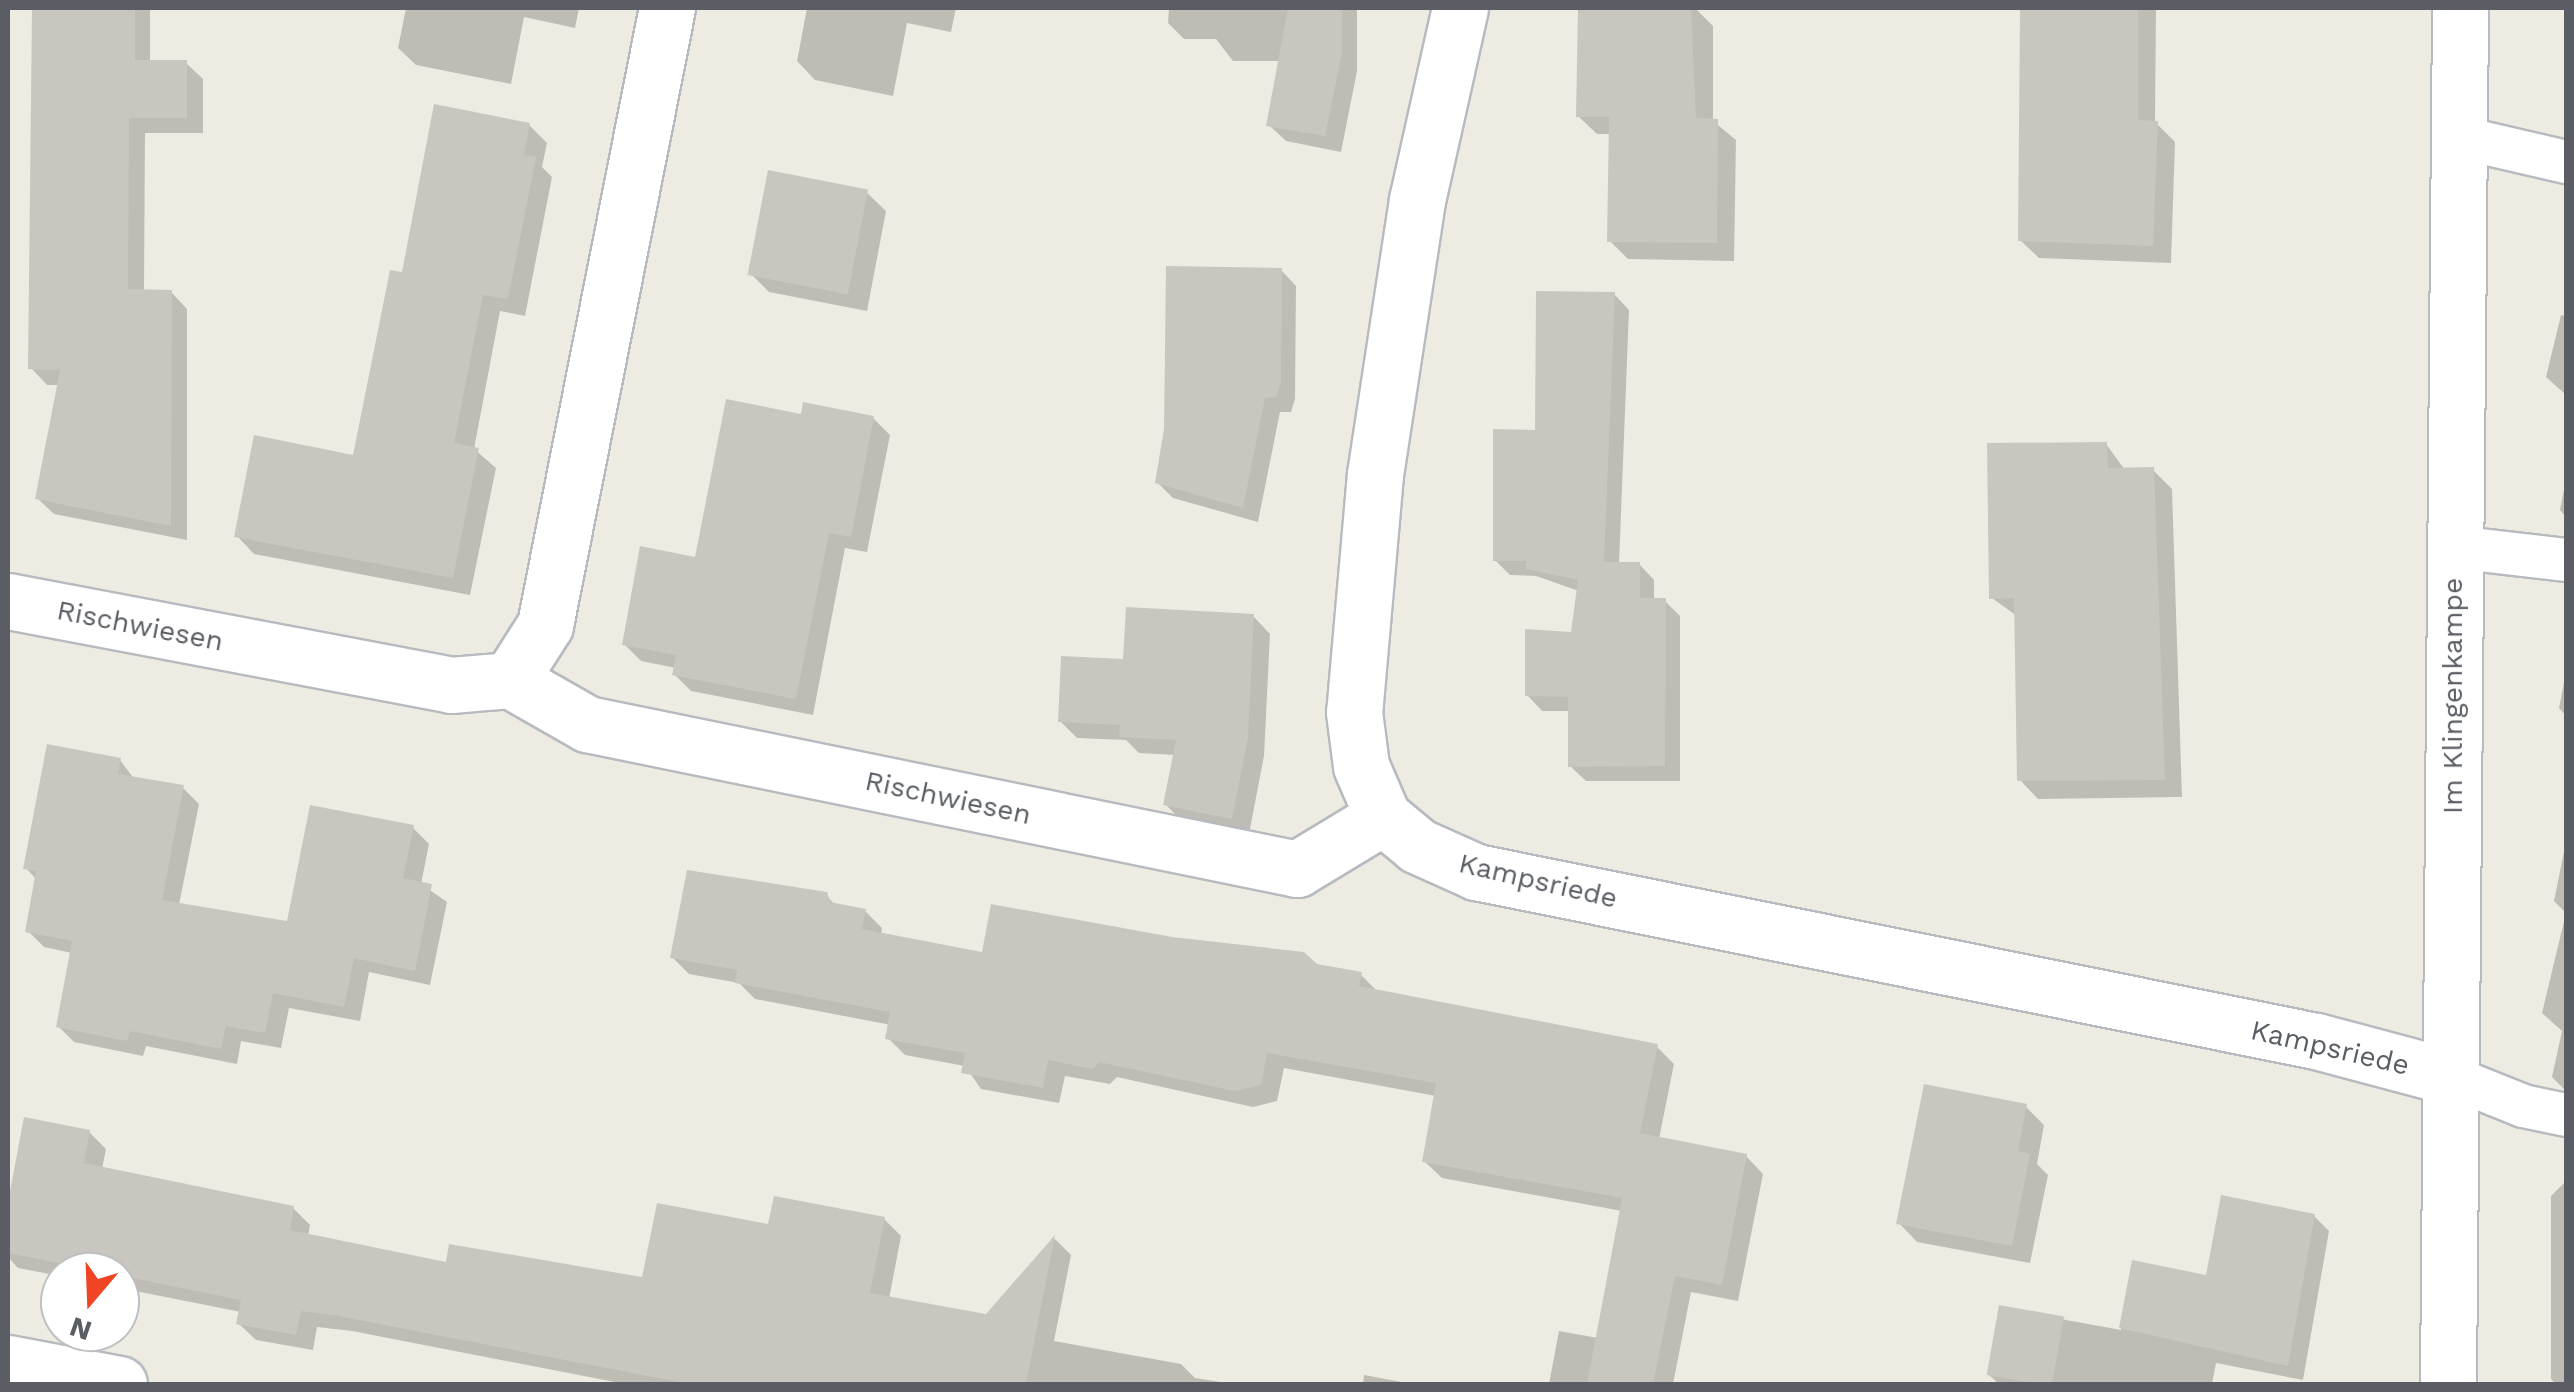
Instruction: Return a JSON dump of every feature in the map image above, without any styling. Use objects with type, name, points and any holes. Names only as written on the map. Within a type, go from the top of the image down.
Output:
[{"type":"street","points":[[510,680],[544,625],[667,8]]},
{"type":"street","name":"Kampsriede","points":[[1460,8],[1417,200],[1375,474],[1354,712],[1361,766],[1383,817],[1418,846],[1476,872],[2316,1042],[2451,1077]]},
{"type":"street","name":"Im Klingenkampe","points":[[2448,1384],[2460,8]]},
{"type":"street","name":"Rischwiesen","points":[[8,601],[451,685],[510,680],[587,724],[1297,869],[1383,817]]},
{"type":"street","points":[[8,1363],[118,1384]]},
{"type":"lane","points":[[2458,137],[2566,162]]},
{"type":"lane","points":[[2454,547],[2566,560]]},
{"type":"lane","points":[[2451,1077],[2523,1106],[2566,1115]]},
{"type":"building","points":[[32,8],[135,8],[135,60],[187,60],[187,118],[129,118],[128,289],[172,290],[171,526],[35,499],[60,370],[28,369]]},
{"type":"building","points":[[1288,8],[1342,8],[1342,53],[1325,136],[1266,126]]},
{"type":"building","points":[[1578,8],[1691,8],[1696,118],[1718,119],[1717,243],[1607,242],[1609,117],[1576,117]]},
{"type":"building","points":[[2020,8],[2138,8],[2138,120],[2158,121],[2153,246],[2018,241]]},
{"type":"building","points":[[434,104],[530,123],[524,155],[536,157],[508,299],[483,295],[454,443],[479,448],[453,578],[234,537],[254,435],[353,455],[390,270],[402,272]]},
{"type":"building","points":[[768,170],[868,189],[848,294],[748,275]]},
{"type":"building","points":[[1166,266],[1282,268],[1281,383],[1276,397],[1265,398],[1243,508],[1155,483],[1164,429]]},
{"type":"building","points":[[1536,291],[1615,292],[1604,562],[1640,562],[1640,598],[1666,598],[1665,766],[1568,767],[1568,697],[1525,696],[1525,629],[1571,632],[1578,580],[1526,569],[1526,561],[1493,561],[1493,429],[1535,430]]},
{"type":"building","points":[[726,399],[801,414],[803,402],[874,416],[851,537],[829,533],[796,699],[672,675],[676,655],[622,645],[640,546],[695,557]]},
{"type":"building","points":[[2107,442],[2108,468],[2154,467],[2165,780],[2017,781],[2014,598],[1989,599],[1987,443]]},
{"type":"building","points":[[1126,607],[1254,614],[1248,738],[1232,819],[1163,805],[1176,740],[1119,737],[1120,725],[1058,722],[1061,656],[1123,659]]},
{"type":"building","points":[[47,744],[121,758],[118,774],[184,785],[162,900],[287,921],[310,805],[414,825],[403,878],[432,884],[415,971],[354,958],[344,1007],[273,993],[265,1033],[226,1026],[221,1049],[130,1031],[127,1041],[56,1027],[72,941],[25,932],[36,871],[23,869]]},
{"type":"building","points":[[687,870],[827,892],[830,902],[866,909],[862,929],[982,952],[991,904],[1172,937],[1304,952],[1317,964],[1362,972],[1359,986],[1658,1044],[1640,1133],[1747,1154],[1722,1285],[1675,1276],[1653,1384],[1587,1384],[1622,1198],[1422,1162],[1436,1083],[1267,1053],[1261,1085],[1235,1091],[1099,1062],[1093,1069],[1048,1060],[1043,1088],[961,1073],[965,1053],[885,1039],[890,1012],[735,983],[737,970],[670,958]]},
{"type":"building","points":[[1924,1084],[2027,1104],[2018,1151],[2030,1154],[2012,1246],[1896,1224]]},
{"type":"building","points":[[24,1117],[90,1130],[84,1163],[294,1206],[290,1230],[446,1262],[449,1244],[642,1277],[657,1203],[768,1224],[774,1196],[885,1217],[870,1293],[986,1314],[1055,1235],[1026,1384],[689,1384],[333,1315],[301,1311],[296,1335],[236,1324],[241,1300],[140,1280],[140,1252],[40,1252],[40,1259],[8,1253],[8,1202]]},
{"type":"building","points":[[2221,1195],[2315,1214],[2288,1366],[2119,1328],[2132,1260],[2206,1275]]},
{"type":"building","points":[[1999,1305],[2064,1316],[2052,1384],[1987,1375]]}]
